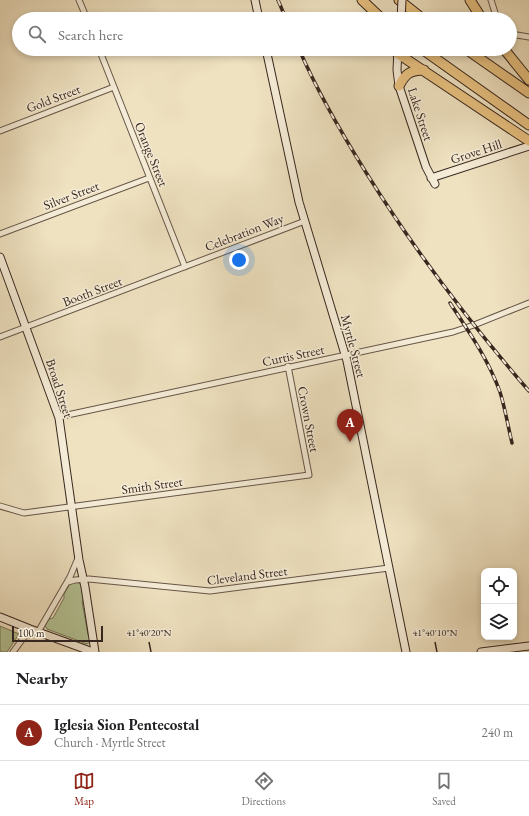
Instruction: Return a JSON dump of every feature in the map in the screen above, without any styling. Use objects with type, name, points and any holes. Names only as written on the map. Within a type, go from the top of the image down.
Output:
[{"type":"highway","points":[[362,0],[375,12]]},
{"type":"highway","points":[[399,0],[414,12]]},
{"type":"highway","points":[[470,0],[478,12]]},
{"type":"highway","points":[[404,56],[528,144]]},
{"type":"highway","points":[[432,56],[529,124]]},
{"type":"highway","points":[[476,56],[529,93]]},
{"type":"highway","points":[[510,56],[529,80]]},
{"type":"highway","points":[[399,86],[408,73],[414,70],[424,70]]},
{"type":"street","points":[[79,0],[84,12]]},
{"type":"street","points":[[255,0],[258,12]]},
{"type":"street","points":[[401,12],[402,0]]},
{"type":"street","points":[[491,0],[495,12]]},
{"type":"street","points":[[517,35],[529,36]]},
{"type":"street","name":"Orange Street","points":[[102,56],[185,267]]},
{"type":"street","name":"Myrtle Street","points":[[268,56],[297,192],[346,355],[406,652]]},
{"type":"street","name":"Lake Street","points":[[397,56],[399,86],[426,167],[433,181]]},
{"type":"street","name":"Gold Street","points":[[0,131],[114,87]]},
{"type":"street","name":"Grove Hill","points":[[433,181],[528,144]]},
{"type":"street","name":"Silver Street","points":[[0,234],[150,178]]},
{"type":"street","name":"Celebration Way","points":[[191,265],[305,221]]},
{"type":"street","name":"Broad Street","points":[[0,257],[58,417],[94,652]]},
{"type":"street","name":"Booth Street","points":[[0,337],[191,265]]},
{"type":"street","name":"Curtis Street","points":[[58,417],[288,366],[454,332],[529,303]]},
{"type":"street","name":"Crown Street","points":[[288,366],[308,475]]},
{"type":"street","name":"Smith Street","points":[[0,506],[24,513],[308,475]]},
{"type":"street","name":"Broad Street","points":[[38,632],[74,571],[79,555]]},
{"type":"street","name":"Cleveland Street","points":[[84,579],[210,591],[389,568]]},
{"type":"street","points":[[68,582],[84,579]]},
{"type":"street","points":[[0,617],[94,652]]},
{"type":"street","points":[[12,652],[30,629]]},
{"type":"street","points":[[481,652],[529,646]]},
{"type":"green space","points":[[74,582],[82,584],[85,598],[82,601],[88,635],[90,637],[90,642],[87,644],[47,629],[45,626],[49,619],[53,618],[64,598],[64,594],[70,584]]},
{"type":"green space","points":[[0,626],[19,634],[7,652],[0,652]]},
{"type":"railway","points":[[278,0],[283,12]]},
{"type":"railway","points":[[302,56],[322,97],[385,203],[464,313],[529,391]]},
{"type":"railway","points":[[450,303],[478,346],[490,368],[502,398],[512,443]]},
{"type":"place","name":"Iglesia Sion Pentecostal","points":[[350,442]]}]
